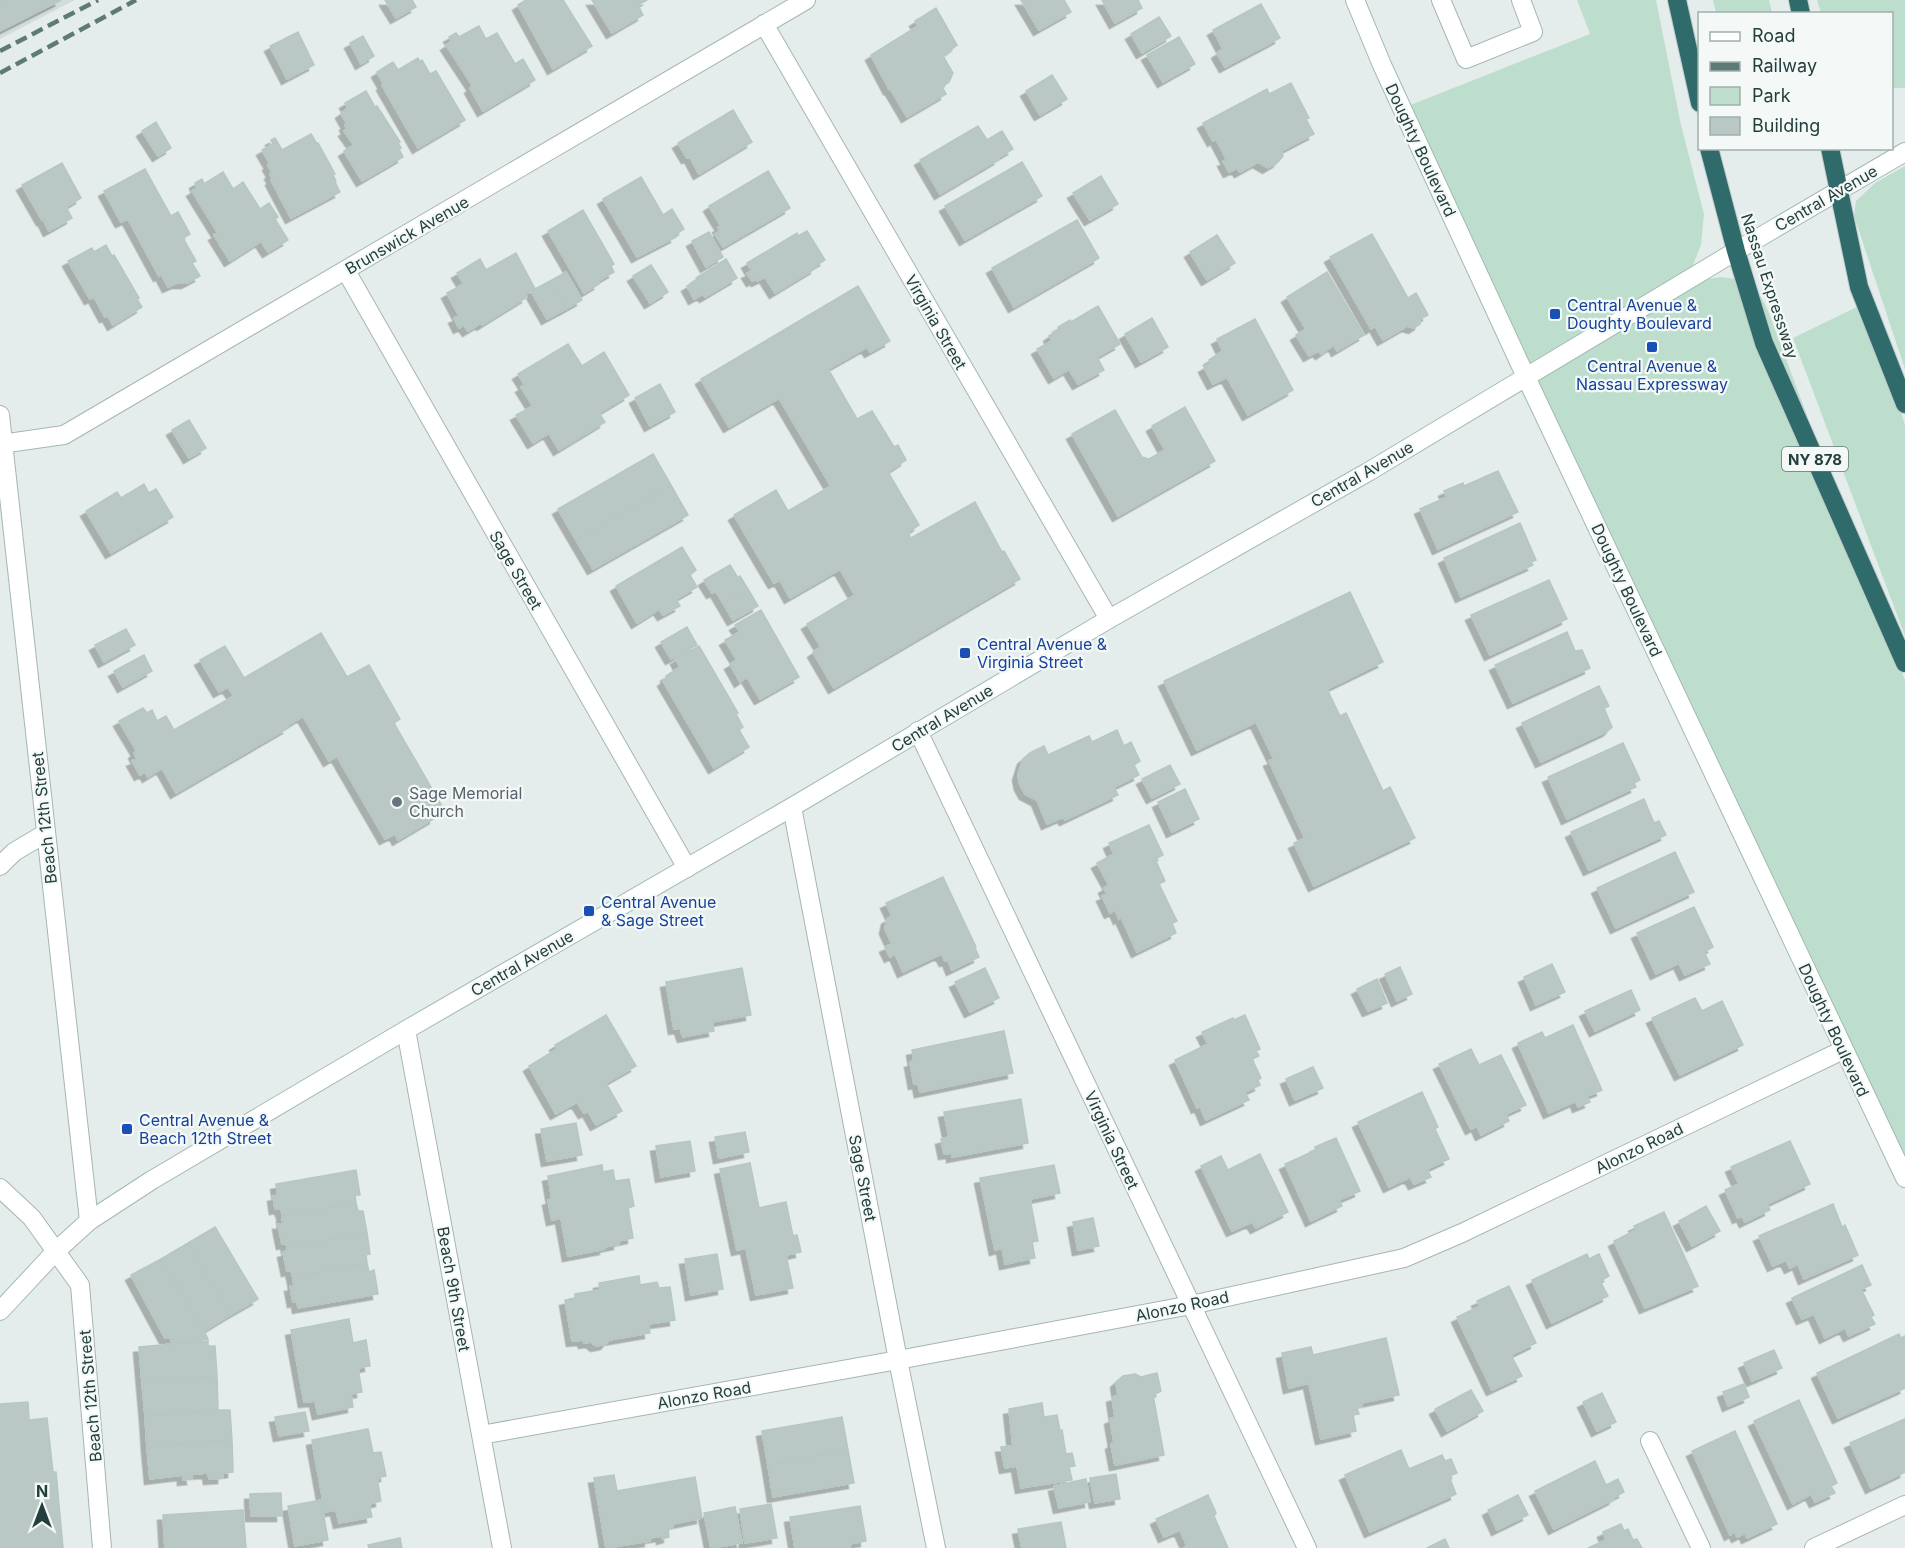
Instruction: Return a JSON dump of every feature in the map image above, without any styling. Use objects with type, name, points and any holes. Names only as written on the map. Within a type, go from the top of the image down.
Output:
[{"type":"highway","points":[[1677,0],[1698,95]]},
{"type":"highway","name":"Nassau Expressway","points":[[1711,150],[1736,250],[1764,343],[1905,663]]},
{"type":"highway","points":[[1830,150],[1858,287],[1905,404]]},
{"type":"street","name":"Brunswick Avenue","points":[[2,444],[64,435],[806,0]]},
{"type":"street","name":"Doughty Boulevard","points":[[1355,0],[1382,65],[1526,377],[1905,1178]]},
{"type":"street","points":[[1441,0],[1466,59],[1533,32],[1521,0]]},
{"type":"street","name":"Virginia Street","points":[[764,24],[1108,619]]},
{"type":"street","name":"Central Avenue","points":[[0,1311],[56,1251],[89,1221],[152,1180],[792,807],[1108,619],[1368,472],[1736,250],[1905,152]]},
{"type":"street","name":"Sage Street","points":[[346,271],[687,868]]},
{"type":"street","name":"Beach 12th Street","points":[[0,415],[89,1221]]},
{"type":"street","name":"Virginia Street","points":[[918,731],[1307,1548]]},
{"type":"street","name":"Sage Street","points":[[792,807],[936,1548]]},
{"type":"street","points":[[0,866],[14,852],[46,833]]},
{"type":"street","name":"Beach 9th Street","points":[[406,1030],[502,1548]]},
{"type":"street","name":"Alonzo Road","points":[[481,1435],[1191,1305],[1404,1258],[1473,1228],[1843,1050]]},
{"type":"street","name":"Beach 12th Street","points":[[0,1188],[32,1218],[80,1285],[102,1548]]},
{"type":"street","points":[[1650,1441],[1701,1548]]},
{"type":"street","points":[[1814,1548],[1905,1505]]},
{"type":"shaded area","points":[[0,0],[75,0],[0,39]]},
{"type":"green space","points":[[1577,0],[1656,0],[1681,125],[1704,214],[1701,245],[1685,277],[1529,371],[1408,106],[1590,34]]},
{"type":"green space","points":[[1713,0],[1769,0],[1772,12],[1716,12]]},
{"type":"green space","points":[[1817,0],[1905,0],[1905,88],[1893,88],[1893,12],[1821,12]]},
{"type":"green space","points":[[1905,166],[1905,369],[1854,216],[1856,201],[1875,183]]},
{"type":"green space","points":[[1722,277],[1752,286],[1769,313],[1905,680],[1905,1165],[1531,378],[1691,281]]},
{"type":"green space","points":[[1865,303],[1905,425],[1905,636],[1793,338]]},
{"type":"building","points":[[0,0],[61,0],[0,31]]},
{"type":"building","points":[[385,0],[412,0],[416,7],[396,18]]},
{"type":"building","points":[[526,0],[563,0],[592,46],[553,69],[518,5]]},
{"type":"building","points":[[592,0],[647,0],[638,5],[643,15],[612,33]]},
{"type":"building","points":[[1021,0],[1064,0],[1071,12],[1039,30]]},
{"type":"building","points":[[1102,0],[1138,0],[1142,8],[1115,23]]},
{"type":"building","points":[[1261,4],[1280,38],[1225,67],[1217,53],[1223,49],[1213,30]]},
{"type":"building","points":[[936,8],[957,45],[943,56],[953,73],[949,82],[942,87],[946,94],[907,117],[871,55],[918,26],[915,21]]},
{"type":"building","points":[[1159,17],[1171,36],[1142,53],[1131,34]]},
{"type":"building","points":[[479,26],[486,39],[497,33],[515,64],[523,59],[535,80],[483,111],[470,88],[473,86],[446,45],[452,41],[449,37],[456,33],[459,37]]},
{"type":"building","points":[[298,32],[314,65],[287,79],[270,46]]},
{"type":"building","points":[[363,36],[374,56],[361,64],[350,43]]},
{"type":"building","points":[[1179,37],[1195,64],[1163,82],[1147,55]]},
{"type":"building","points":[[418,58],[420,62],[422,60],[430,74],[436,71],[465,120],[418,148],[377,72],[393,62],[398,70]]},
{"type":"building","points":[[1052,75],[1067,99],[1040,115],[1026,91]]},
{"type":"building","points":[[1291,83],[1309,118],[1306,119],[1314,134],[1281,151],[1283,156],[1268,168],[1258,162],[1240,172],[1237,168],[1229,172],[1223,161],[1227,160],[1216,139],[1213,141],[1203,123],[1267,89],[1269,94]]},
{"type":"building","points":[[366,91],[400,142],[398,143],[401,148],[399,149],[403,157],[362,181],[344,151],[354,145],[344,131],[347,129],[345,125],[347,124],[341,113],[348,108],[345,103]]},
{"type":"building","points":[[733,110],[752,142],[699,174],[690,157],[687,158],[678,143]]},
{"type":"building","points":[[156,122],[171,148],[158,156],[142,131]]},
{"type":"building","points":[[978,126],[987,140],[1002,131],[1013,149],[940,194],[920,160]]},
{"type":"building","points":[[311,134],[335,174],[333,175],[340,192],[291,218],[271,180],[273,179],[270,174],[272,172],[268,165],[270,164],[262,150],[273,144],[271,140],[275,138],[282,150]]},
{"type":"building","points":[[1022,162],[1042,196],[965,240],[945,206]]},
{"type":"building","points":[[62,163],[81,198],[66,207],[72,218],[49,231],[22,185]]},
{"type":"building","points":[[145,169],[171,216],[178,212],[190,234],[183,238],[196,261],[192,263],[200,276],[187,283],[177,283],[168,287],[161,274],[159,276],[128,219],[121,222],[104,191]]},
{"type":"building","points":[[768,171],[790,208],[723,247],[715,234],[720,231],[718,227],[721,226],[709,206]]},
{"type":"building","points":[[223,172],[233,189],[243,182],[260,209],[269,203],[278,217],[275,219],[288,240],[268,252],[261,241],[230,261],[214,235],[218,233],[192,191],[197,188],[195,183],[202,179],[204,184]]},
{"type":"building","points":[[1101,176],[1118,204],[1090,220],[1073,193]]},
{"type":"building","points":[[641,177],[663,215],[672,209],[684,229],[675,235],[676,237],[637,257],[603,199]]},
{"type":"building","points":[[583,210],[614,264],[611,266],[614,272],[598,281],[599,284],[584,293],[548,231]]},
{"type":"building","points":[[1077,220],[1099,258],[1014,307],[992,268]]},
{"type":"building","points":[[807,231],[825,260],[775,293],[765,277],[752,281],[747,273],[752,271],[747,263],[797,233],[798,236]]},
{"type":"building","points":[[709,232],[723,257],[706,267],[692,241]]},
{"type":"building","points":[[1372,234],[1408,298],[1416,293],[1428,315],[1420,319],[1420,324],[1414,328],[1407,326],[1383,340],[1375,326],[1371,329],[1330,257]]},
{"type":"building","points":[[1217,235],[1235,263],[1207,280],[1190,252]]},
{"type":"building","points":[[106,245],[139,298],[137,299],[142,307],[113,325],[108,316],[105,317],[94,297],[90,299],[68,261],[92,248],[94,252]]},
{"type":"building","points":[[516,253],[535,289],[525,294],[527,297],[482,325],[481,323],[468,331],[464,325],[459,328],[454,318],[459,316],[447,293],[464,284],[457,273],[480,259],[486,270]]},
{"type":"building","points":[[726,259],[737,278],[705,297],[703,294],[694,299],[687,286]]},
{"type":"building","points":[[651,265],[668,292],[650,303],[633,276]]},
{"type":"building","points":[[566,272],[582,300],[566,309],[550,281]]},
{"type":"building","points":[[1327,272],[1364,335],[1337,351],[1334,345],[1321,354],[1318,351],[1309,356],[1296,335],[1306,329],[1287,297]]},
{"type":"building","points":[[550,281],[566,309],[547,319],[531,291]]},
{"type":"building","points":[[858,286],[890,341],[870,352],[867,347],[828,369],[857,419],[872,411],[894,447],[898,445],[906,460],[888,472],[919,525],[908,532],[911,538],[975,502],[1002,552],[1004,551],[1020,579],[834,688],[813,652],[821,647],[807,624],[855,595],[840,569],[790,598],[780,580],[774,583],[734,515],[776,490],[788,511],[831,486],[779,398],[729,427],[701,379]]},
{"type":"building","points":[[1098,306],[1120,344],[1097,357],[1104,370],[1078,384],[1069,369],[1054,378],[1037,349],[1052,341],[1049,336],[1059,329],[1058,327]]},
{"type":"building","points":[[1152,318],[1168,347],[1141,362],[1125,334]]},
{"type":"building","points":[[1255,319],[1293,390],[1248,415],[1227,377],[1213,384],[1204,367],[1211,363],[1209,360],[1223,351],[1217,339]]},
{"type":"building","points":[[568,344],[582,366],[604,352],[629,395],[599,413],[605,422],[559,450],[549,433],[533,443],[516,415],[533,406],[521,387],[525,385],[518,374]]},
{"type":"building","points":[[660,384],[675,412],[650,426],[635,398]]},
{"type":"building","points":[[1185,407],[1215,461],[1118,516],[1072,434],[1115,410],[1142,457],[1149,459],[1165,450],[1152,426]]},
{"type":"building","points":[[189,420],[206,448],[189,458],[172,430]]},
{"type":"building","points":[[653,454],[671,485],[576,540],[558,509]]},
{"type":"building","points":[[1498,471],[1518,512],[1438,549],[1420,509],[1447,497],[1444,491],[1463,483],[1464,486]]},
{"type":"building","points":[[144,484],[149,493],[156,489],[173,517],[111,553],[86,511],[117,492],[121,498]]},
{"type":"building","points":[[671,485],[688,515],[593,569],[576,540]]},
{"type":"building","points":[[1520,523],[1536,560],[1531,562],[1533,565],[1461,597],[1444,558]]},
{"type":"building","points":[[682,547],[696,570],[690,575],[697,587],[676,599],[680,606],[663,615],[659,609],[637,623],[616,586]]},
{"type":"building","points":[[730,565],[748,589],[723,603],[716,591],[712,593],[704,580]]},
{"type":"building","points":[[1549,580],[1567,619],[1490,655],[1471,615]]},
{"type":"building","points":[[748,589],[758,606],[733,620],[723,603]]},
{"type":"building","points":[[1350,592],[1383,662],[1327,689],[1340,716],[1346,713],[1383,791],[1390,787],[1415,838],[1314,886],[1294,843],[1305,838],[1269,761],[1274,759],[1256,722],[1197,750],[1164,681]]},
{"type":"building","points":[[761,610],[799,677],[760,699],[747,677],[740,682],[730,664],[737,660],[725,640],[740,632],[735,625]]},
{"type":"building","points":[[687,627],[697,645],[671,659],[661,642]]},
{"type":"building","points":[[126,629],[135,645],[104,662],[95,645]]},
{"type":"building","points":[[1567,632],[1575,651],[1582,650],[1590,668],[1513,703],[1495,665]]},
{"type":"building","points":[[321,633],[347,677],[369,665],[400,719],[394,723],[443,808],[433,814],[435,818],[398,840],[395,834],[385,839],[337,756],[329,761],[303,716],[287,726],[288,728],[176,793],[162,768],[148,777],[145,772],[140,775],[132,761],[137,759],[134,753],[137,751],[119,721],[143,708],[147,713],[152,710],[157,721],[166,716],[174,730],[234,696],[228,687],[219,692],[200,660],[225,646],[244,678]]},
{"type":"building","points":[[699,646],[738,713],[736,714],[743,727],[739,730],[749,747],[714,768],[663,681],[667,678],[666,676],[680,667],[676,659]]},
{"type":"building","points":[[144,655],[152,671],[123,687],[114,671]]},
{"type":"building","points":[[1599,686],[1609,706],[1604,708],[1612,727],[1608,731],[1541,762],[1522,723]]},
{"type":"building","points":[[1117,730],[1124,746],[1131,742],[1140,761],[1134,765],[1139,775],[1114,787],[1118,795],[1065,820],[1063,817],[1047,824],[1037,800],[1025,794],[1020,785],[1018,775],[1023,759],[1044,746],[1048,755],[1089,736],[1092,742]]},
{"type":"building","points":[[1623,743],[1640,780],[1634,783],[1636,787],[1567,819],[1548,777]]},
{"type":"building","points":[[1170,765],[1180,784],[1152,798],[1142,779]]},
{"type":"building","points":[[1185,789],[1199,819],[1172,832],[1158,802]]},
{"type":"building","points":[[1644,799],[1654,823],[1659,821],[1666,835],[1589,870],[1571,832]]},
{"type":"building","points":[[1149,825],[1163,855],[1155,859],[1165,881],[1159,884],[1177,921],[1172,923],[1176,933],[1137,952],[1121,917],[1119,919],[1115,910],[1110,913],[1102,896],[1107,894],[1104,888],[1109,885],[1097,863],[1114,854],[1109,843]]},
{"type":"building","points":[[1675,852],[1694,892],[1616,928],[1597,888]]},
{"type":"building","points":[[943,877],[979,957],[952,970],[948,960],[945,961],[941,954],[903,972],[895,954],[890,957],[885,947],[892,944],[885,929],[887,919],[892,916],[886,903]]},
{"type":"building","points":[[1694,907],[1713,947],[1704,952],[1710,964],[1685,975],[1679,963],[1656,974],[1637,933]]},
{"type":"building","points":[[1552,964],[1565,992],[1536,1005],[1524,977]]},
{"type":"building","points":[[1400,967],[1412,994],[1397,1001],[1385,974]]},
{"type":"building","points":[[742,968],[751,1015],[712,1022],[714,1031],[683,1037],[680,1028],[674,1029],[666,982]]},
{"type":"building","points":[[985,968],[999,998],[970,1012],[955,982]]},
{"type":"building","points":[[1377,979],[1387,1003],[1368,1011],[1357,989]]},
{"type":"building","points":[[1631,990],[1640,1010],[1595,1031],[1585,1011]]},
{"type":"building","points":[[1695,998],[1702,1011],[1722,1001],[1743,1045],[1680,1075],[1652,1018]]},
{"type":"building","points":[[606,1015],[636,1066],[606,1083],[622,1111],[596,1125],[588,1111],[584,1113],[577,1102],[556,1114],[529,1066],[557,1049],[555,1045]]},
{"type":"building","points":[[1245,1015],[1260,1049],[1256,1051],[1259,1056],[1252,1059],[1261,1078],[1258,1080],[1260,1085],[1245,1092],[1249,1100],[1206,1120],[1200,1106],[1197,1108],[1175,1060],[1208,1044],[1202,1032]]},
{"type":"building","points":[[1573,1025],[1602,1090],[1587,1096],[1590,1102],[1578,1107],[1576,1101],[1549,1113],[1518,1043],[1542,1032],[1545,1038]]},
{"type":"building","points":[[1004,1031],[1013,1073],[920,1092],[918,1083],[914,1084],[910,1062],[914,1061],[912,1050]]},
{"type":"building","points":[[1471,1049],[1479,1065],[1501,1055],[1526,1105],[1506,1114],[1509,1121],[1481,1135],[1477,1126],[1471,1129],[1439,1064]]},
{"type":"building","points":[[1313,1067],[1323,1088],[1295,1100],[1286,1079]]},
{"type":"building","points":[[1422,1092],[1449,1159],[1427,1169],[1431,1177],[1414,1184],[1410,1177],[1389,1187],[1358,1122]]},
{"type":"building","points":[[1021,1099],[1028,1143],[952,1157],[952,1153],[944,1154],[941,1139],[949,1137],[944,1112]]},
{"type":"building","points":[[576,1123],[582,1155],[547,1161],[541,1129]]},
{"type":"building","points":[[745,1132],[749,1152],[719,1158],[715,1137]]},
{"type":"building","points":[[1336,1138],[1360,1191],[1339,1200],[1342,1206],[1311,1221],[1285,1164]]},
{"type":"building","points":[[690,1141],[695,1171],[661,1177],[656,1146]]},
{"type":"building","points":[[1790,1141],[1810,1184],[1767,1204],[1770,1210],[1745,1222],[1742,1216],[1738,1218],[1725,1190],[1739,1184],[1731,1167]]},
{"type":"building","points":[[1260,1154],[1288,1212],[1256,1228],[1252,1222],[1232,1231],[1201,1166],[1221,1156],[1228,1170]]},
{"type":"building","points":[[750,1163],[759,1208],[786,1202],[793,1236],[797,1235],[801,1252],[786,1255],[793,1288],[756,1295],[746,1248],[737,1250],[720,1169]]},
{"type":"building","points":[[602,1165],[603,1172],[613,1170],[615,1181],[629,1179],[634,1206],[628,1208],[633,1238],[618,1241],[619,1244],[604,1247],[605,1249],[568,1256],[561,1218],[552,1220],[548,1200],[552,1199],[548,1176]]},
{"type":"building","points":[[1054,1165],[1060,1193],[1030,1199],[1038,1241],[1032,1242],[1035,1258],[1005,1264],[1002,1248],[995,1250],[980,1178]]},
{"type":"building","points":[[356,1170],[360,1195],[355,1195],[356,1203],[283,1216],[280,1208],[275,1209],[273,1196],[278,1195],[276,1184]]},
{"type":"building","points":[[356,1203],[358,1211],[363,1211],[367,1233],[287,1247],[286,1243],[282,1244],[278,1224],[283,1224],[282,1216]]},
{"type":"building","points":[[1833,1204],[1842,1227],[1845,1225],[1858,1255],[1804,1279],[1798,1264],[1790,1268],[1786,1260],[1773,1266],[1759,1236]]},
{"type":"building","points":[[1706,1206],[1720,1231],[1692,1246],[1679,1221]]},
{"type":"building","points":[[1664,1212],[1698,1286],[1645,1308],[1614,1241],[1636,1230],[1634,1226]]},
{"type":"building","points":[[1093,1218],[1099,1246],[1078,1250],[1073,1222]]},
{"type":"building","points":[[215,1227],[258,1299],[230,1315],[188,1243]]},
{"type":"building","points":[[367,1233],[370,1254],[366,1255],[367,1263],[293,1278],[291,1270],[287,1271],[283,1252],[288,1251],[287,1247]]},
{"type":"building","points":[[188,1243],[230,1315],[204,1331],[161,1259]]},
{"type":"building","points":[[717,1254],[723,1289],[691,1295],[685,1259]]},
{"type":"building","points":[[1587,1254],[1589,1259],[1599,1254],[1609,1276],[1600,1281],[1608,1296],[1552,1323],[1532,1280]]},
{"type":"building","points":[[161,1259],[208,1339],[172,1343],[171,1338],[165,1338],[131,1275]]},
{"type":"building","points":[[367,1263],[369,1272],[374,1270],[378,1294],[298,1308],[297,1301],[293,1302],[290,1286],[294,1286],[293,1278]]},
{"type":"building","points":[[1862,1265],[1871,1285],[1861,1289],[1874,1315],[1871,1317],[1875,1324],[1849,1336],[1845,1328],[1825,1338],[1814,1314],[1802,1319],[1792,1298]]},
{"type":"building","points":[[639,1276],[640,1285],[657,1282],[659,1288],[670,1287],[675,1320],[648,1324],[650,1333],[609,1340],[606,1344],[596,1346],[591,1342],[584,1343],[583,1340],[572,1341],[565,1300],[575,1298],[575,1294],[600,1290],[599,1283]]},
{"type":"building","points":[[1509,1286],[1536,1343],[1511,1355],[1522,1376],[1492,1390],[1457,1317],[1480,1306],[1477,1301]]},
{"type":"building","points":[[349,1319],[353,1343],[366,1340],[370,1366],[358,1368],[362,1392],[351,1394],[353,1407],[318,1414],[315,1401],[304,1402],[291,1330]]},
{"type":"building","points":[[1899,1334],[1901,1338],[1905,1336],[1905,1388],[1838,1418],[1817,1373]]},
{"type":"building","points":[[1386,1338],[1399,1395],[1361,1403],[1362,1407],[1357,1408],[1359,1414],[1353,1415],[1356,1431],[1321,1439],[1309,1383],[1289,1388],[1282,1353],[1311,1347],[1313,1355]]},
{"type":"building","points":[[208,1341],[208,1346],[215,1346],[217,1376],[142,1382],[139,1347]]},
{"type":"building","points":[[1774,1350],[1782,1368],[1752,1381],[1744,1363]]},
{"type":"building","points":[[1157,1373],[1161,1391],[1153,1395],[1164,1455],[1115,1465],[1110,1419],[1115,1417],[1112,1397],[1118,1395],[1116,1382],[1123,1376],[1135,1374],[1141,1377]]},
{"type":"building","points":[[217,1376],[218,1410],[145,1416],[142,1382]]},
{"type":"building","points":[[1744,1384],[1749,1397],[1728,1406],[1723,1392]]},
{"type":"building","points":[[1471,1390],[1483,1411],[1447,1431],[1435,1409]]},
{"type":"building","points":[[1602,1393],[1616,1422],[1597,1431],[1583,1402]]},
{"type":"building","points":[[1799,1400],[1837,1483],[1831,1486],[1835,1493],[1815,1502],[1811,1494],[1793,1504],[1754,1421]]},
{"type":"building","points":[[28,1402],[29,1420],[47,1418],[53,1472],[56,1472],[63,1548],[0,1548],[0,1404]]},
{"type":"building","points":[[1042,1403],[1044,1417],[1057,1415],[1066,1454],[1072,1453],[1075,1466],[1069,1467],[1072,1480],[1021,1488],[1017,1466],[1005,1468],[1001,1447],[1013,1446],[1009,1409]]},
{"type":"building","points":[[230,1410],[232,1440],[147,1447],[145,1416]]},
{"type":"building","points":[[305,1412],[309,1431],[279,1436],[275,1417]]},
{"type":"building","points":[[842,1417],[848,1450],[768,1465],[762,1431]]},
{"type":"building","points":[[1905,1419],[1905,1472],[1871,1488],[1850,1443]]},
{"type":"building","points":[[368,1429],[373,1453],[381,1452],[386,1476],[377,1478],[381,1501],[369,1504],[372,1517],[339,1523],[336,1510],[325,1512],[312,1440]]},
{"type":"building","points":[[1735,1431],[1777,1524],[1747,1538],[1745,1533],[1737,1537],[1735,1532],[1730,1535],[1692,1451]]},
{"type":"building","points":[[232,1440],[233,1472],[223,1473],[223,1478],[209,1479],[208,1473],[191,1474],[192,1479],[183,1480],[183,1475],[150,1479],[147,1447]]},
{"type":"building","points":[[848,1450],[854,1483],[773,1497],[768,1465]]},
{"type":"building","points":[[1401,1450],[1409,1469],[1442,1455],[1445,1461],[1451,1459],[1457,1473],[1449,1476],[1456,1494],[1370,1532],[1345,1475]]},
{"type":"building","points":[[1595,1461],[1606,1485],[1618,1479],[1624,1492],[1554,1529],[1535,1491]]},
{"type":"building","points":[[1116,1474],[1120,1499],[1095,1503],[1090,1478]]},
{"type":"building","points":[[614,1475],[617,1491],[695,1477],[702,1518],[673,1524],[673,1528],[668,1529],[669,1537],[649,1538],[650,1541],[606,1548],[594,1478]]},
{"type":"building","points":[[1086,1479],[1090,1502],[1059,1508],[1054,1486]]},
{"type":"building","points":[[281,1493],[282,1516],[251,1516],[250,1494]]},
{"type":"building","points":[[1208,1495],[1216,1513],[1214,1516],[1228,1548],[1184,1548],[1187,1546],[1180,1530],[1164,1537],[1156,1519]]},
{"type":"building","points":[[1518,1495],[1528,1515],[1497,1530],[1488,1510]]},
{"type":"building","points":[[321,1500],[328,1540],[295,1546],[288,1506]]},
{"type":"building","points":[[771,1504],[777,1538],[745,1543],[740,1509]]},
{"type":"building","points":[[860,1506],[866,1541],[849,1544],[850,1548],[795,1548],[790,1517]]},
{"type":"building","points":[[735,1507],[742,1543],[711,1548],[704,1513]]},
{"type":"building","points":[[243,1510],[246,1548],[165,1548],[163,1515]]},
{"type":"building","points":[[1061,1522],[1066,1548],[1022,1548],[1018,1529]]},
{"type":"building","points":[[1621,1524],[1624,1531],[1628,1529],[1633,1540],[1637,1539],[1642,1548],[1588,1548],[1606,1540],[1603,1532]]},
{"type":"building","points":[[400,1538],[402,1548],[369,1548],[368,1545]]},
{"type":"building","points":[[1445,1539],[1449,1548],[1427,1548]]},
{"type":"railway","points":[[0,51],[98,0]]},
{"type":"railway","points":[[0,73],[136,0]]},
{"type":"place","name":"Central Avenue & Doughty Boulevard","points":[[1555,314]]},
{"type":"place","name":"Central Avenue & Nassau Expressway","points":[[1652,347]]},
{"type":"place","name":"Central Avenue & Virginia Street","points":[[965,653]]},
{"type":"place","name":"Sage Memorial Church","points":[[397,802]]},
{"type":"place","name":"Central Avenue & Sage Street","points":[[589,911]]},
{"type":"place","name":"Central Avenue & Beach 12th Street","points":[[127,1129]]}]
